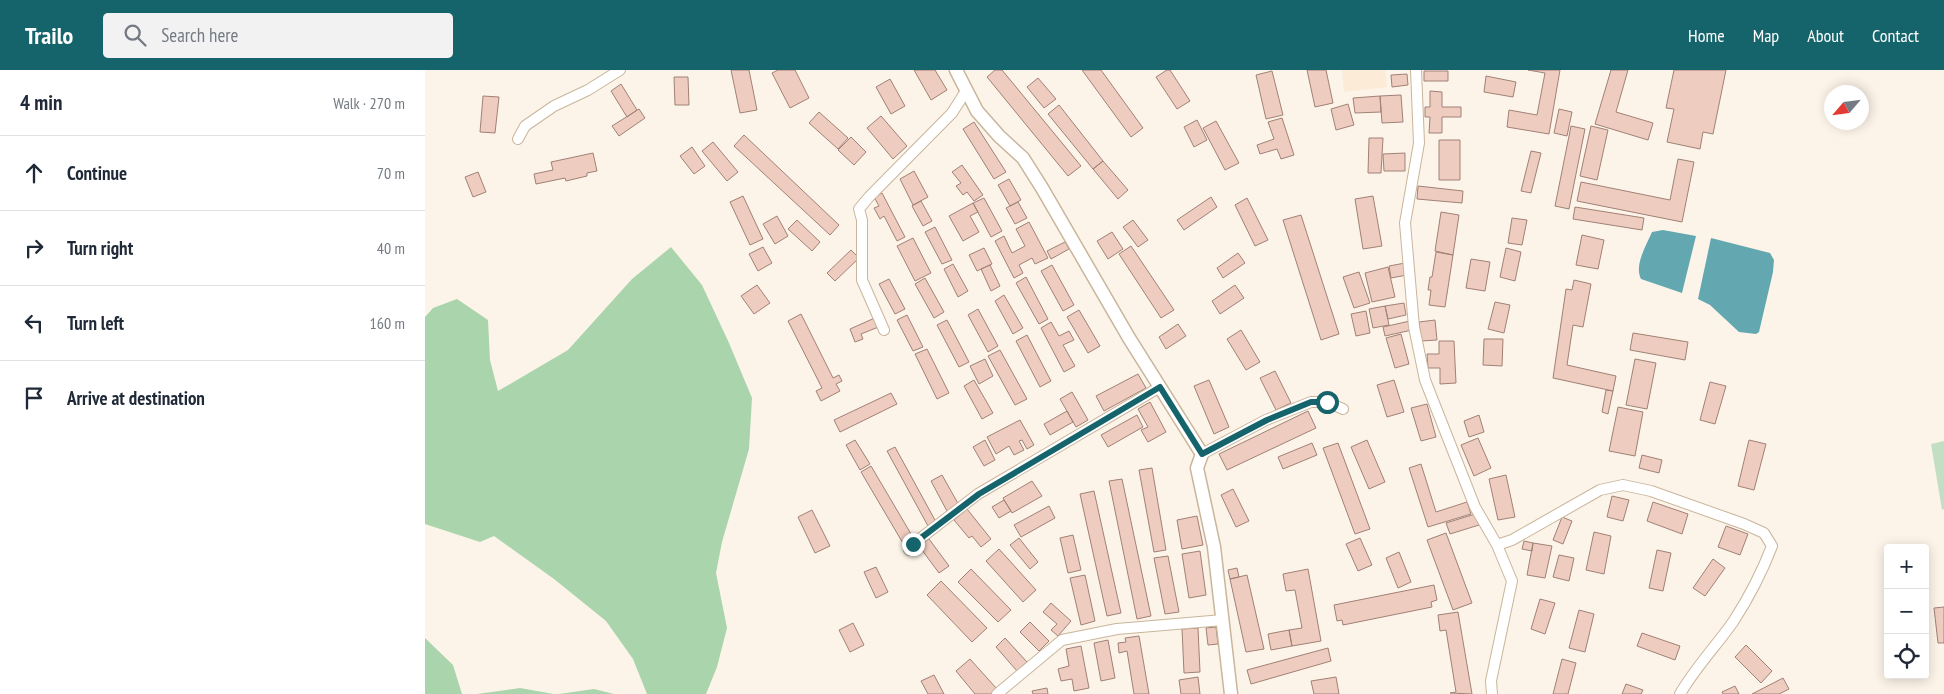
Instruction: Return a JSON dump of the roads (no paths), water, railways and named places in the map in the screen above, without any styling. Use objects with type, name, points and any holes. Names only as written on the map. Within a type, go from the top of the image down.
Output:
[{"type":"street","points":[[517,139],[525,126],[554,106],[588,90],[620,70]]},
{"type":"street","points":[[956,70],[977,111],[999,136],[1023,158],[1129,338],[1202,454]]},
{"type":"street","points":[[1416,70],[1419,143],[1405,223],[1415,327],[1425,380],[1475,507],[1497,545],[1512,581],[1491,681],[1491,694]]},
{"type":"street","points":[[884,330],[862,280],[862,220],[859,209],[952,113],[966,91]]},
{"type":"street","points":[[909,550],[913,544],[979,494],[1160,387]]},
{"type":"street","points":[[1231,694],[1227,677],[1223,620],[1214,547],[1197,468],[1202,454],[1267,420],[1311,402],[1327,402],[1343,409]]},
{"type":"street","points":[[1497,545],[1512,540],[1600,490],[1623,485],[1651,491],[1764,533],[1772,546],[1765,563],[1733,621],[1686,682],[1680,694]]},
{"type":"street","points":[[997,694],[1062,640],[1117,629],[1223,620]]},
{"type":"water","points":[[1663,230],[1696,236],[1682,293],[1641,279],[1639,274],[1640,262],[1652,232]]},
{"type":"water","points":[[1711,238],[1770,253],[1774,260],[1759,332],[1756,334],[1739,332],[1710,305],[1698,299]]}]
